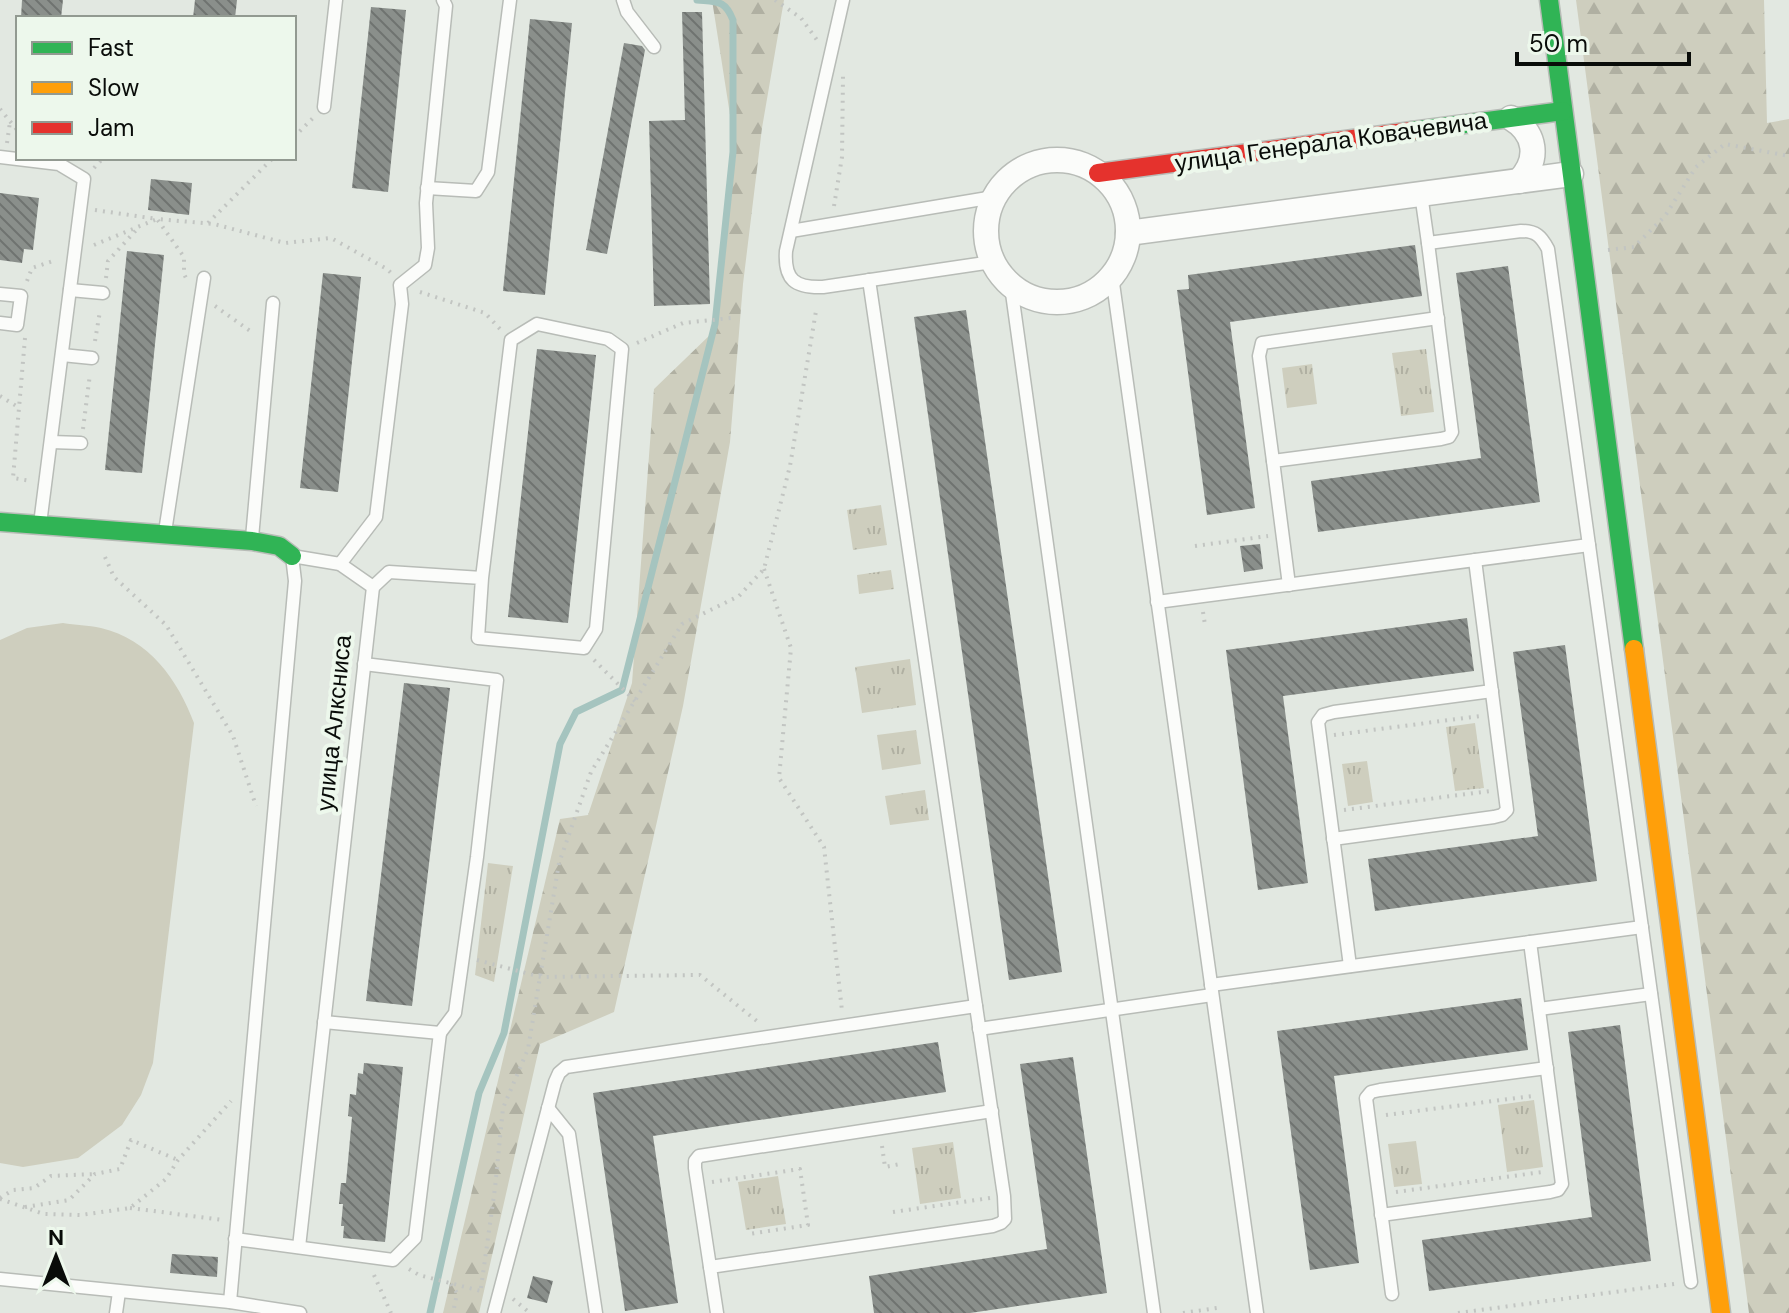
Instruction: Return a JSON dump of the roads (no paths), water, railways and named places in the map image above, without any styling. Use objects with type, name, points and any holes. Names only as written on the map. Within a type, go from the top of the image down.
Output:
[{"type":"main road","points":[[1549,0],[1721,1313]]},
{"type":"main road","name":"улица Генерала Ковачевича","points":[[1098,173],[1563,111]]},
{"type":"main road","points":[[0,522],[252,541],[279,546],[292,556]]},
{"type":"street","points":[[1511,118],[1526,130],[1533,149],[1530,167],[1519,181]]},
{"type":"street","name":"улица Генерала Ковачевича","points":[[994,197],[1013,174],[1047,160],[1066,160],[1098,173]]},
{"type":"street","points":[[994,197],[985,221],[985,240],[992,262],[1011,286],[1029,297],[1047,302],[1066,302],[1092,292],[1112,276],[1123,258],[1128,233],[1123,204],[1098,173]]},
{"type":"street","points":[[1128,233],[1571,174]]},
{"type":"lane","points":[[324,107],[336,0]]},
{"type":"lane","points":[[340,564],[376,517],[402,304],[400,285],[425,265],[428,248],[427,188],[446,6],[443,0]]},
{"type":"lane","points":[[427,188],[476,191],[488,172],[510,0]]},
{"type":"lane","points":[[623,0],[627,12],[654,47]]},
{"type":"lane","points":[[843,0],[791,231],[786,263],[789,277],[797,284],[810,287],[992,262]]},
{"type":"lane","points":[[25,160],[59,164],[84,179],[40,527]]},
{"type":"lane","points":[[1273,461],[1449,437],[1452,426],[1421,194]]},
{"type":"lane","points":[[791,231],[994,197]]},
{"type":"lane","points":[[1428,243],[1533,231],[1543,238],[1548,249],[1691,1282]]},
{"type":"lane","points":[[1112,276],[1257,1313]]},
{"type":"lane","points":[[165,535],[204,278]]},
{"type":"lane","points":[[710,1267],[993,1226],[1005,1219],[992,1111],[869,280]]},
{"type":"lane","points":[[1011,286],[1154,1313]]},
{"type":"lane","points":[[70,290],[103,293]]},
{"type":"lane","points":[[0,294],[21,296],[17,325],[0,323]]},
{"type":"lane","points":[[252,541],[273,303]]},
{"type":"lane","points":[[1289,585],[1259,356],[1262,343],[1438,318]]},
{"type":"lane","points":[[537,324],[608,339],[622,349],[596,629],[584,648],[478,638],[482,578],[511,340],[537,324]]},
{"type":"lane","points":[[62,355],[92,358]]},
{"type":"lane","points":[[51,442],[81,443]]},
{"type":"lane","points":[[1157,602],[1589,545]]},
{"type":"lane","points":[[230,1302],[295,581],[292,556],[340,564],[373,587],[389,572],[482,578]]},
{"type":"lane","points":[[1333,839],[1502,815],[1507,810],[1475,560]]},
{"type":"lane","name":"улица Алксниса","points":[[299,1247],[373,587]]},
{"type":"lane","points":[[235,1239],[393,1260],[415,1238],[440,1033],[455,1013],[497,680],[364,664]]},
{"type":"lane","points":[[1350,966],[1318,722],[1323,715],[1334,712],[1492,691]]},
{"type":"lane","points":[[979,1029],[1112,1010],[1350,966],[1642,927]]},
{"type":"lane","points":[[1381,1215],[1550,1192],[1558,1190],[1562,1184],[1530,942]]},
{"type":"lane","points":[[1539,1009],[1651,994]]},
{"type":"lane","points":[[494,1313],[548,1108],[559,1073],[566,1067],[976,1006]]},
{"type":"lane","points":[[324,1022],[440,1033]]},
{"type":"lane","points":[[1392,1294],[1366,1098],[1371,1092],[1547,1068]]},
{"type":"lane","points":[[548,1108],[569,1134],[596,1313]]},
{"type":"lane","points":[[717,1313],[695,1161],[699,1156],[992,1111]]},
{"type":"lane","points":[[0,1279],[230,1302],[300,1313]]},
{"type":"lane","points":[[116,1313],[119,1292]]},
{"type":"waterway","points":[[430,1313],[479,1093],[504,1033],[560,744],[576,712],[622,690],[715,324],[733,152],[733,20],[720,3],[697,0]]}]
